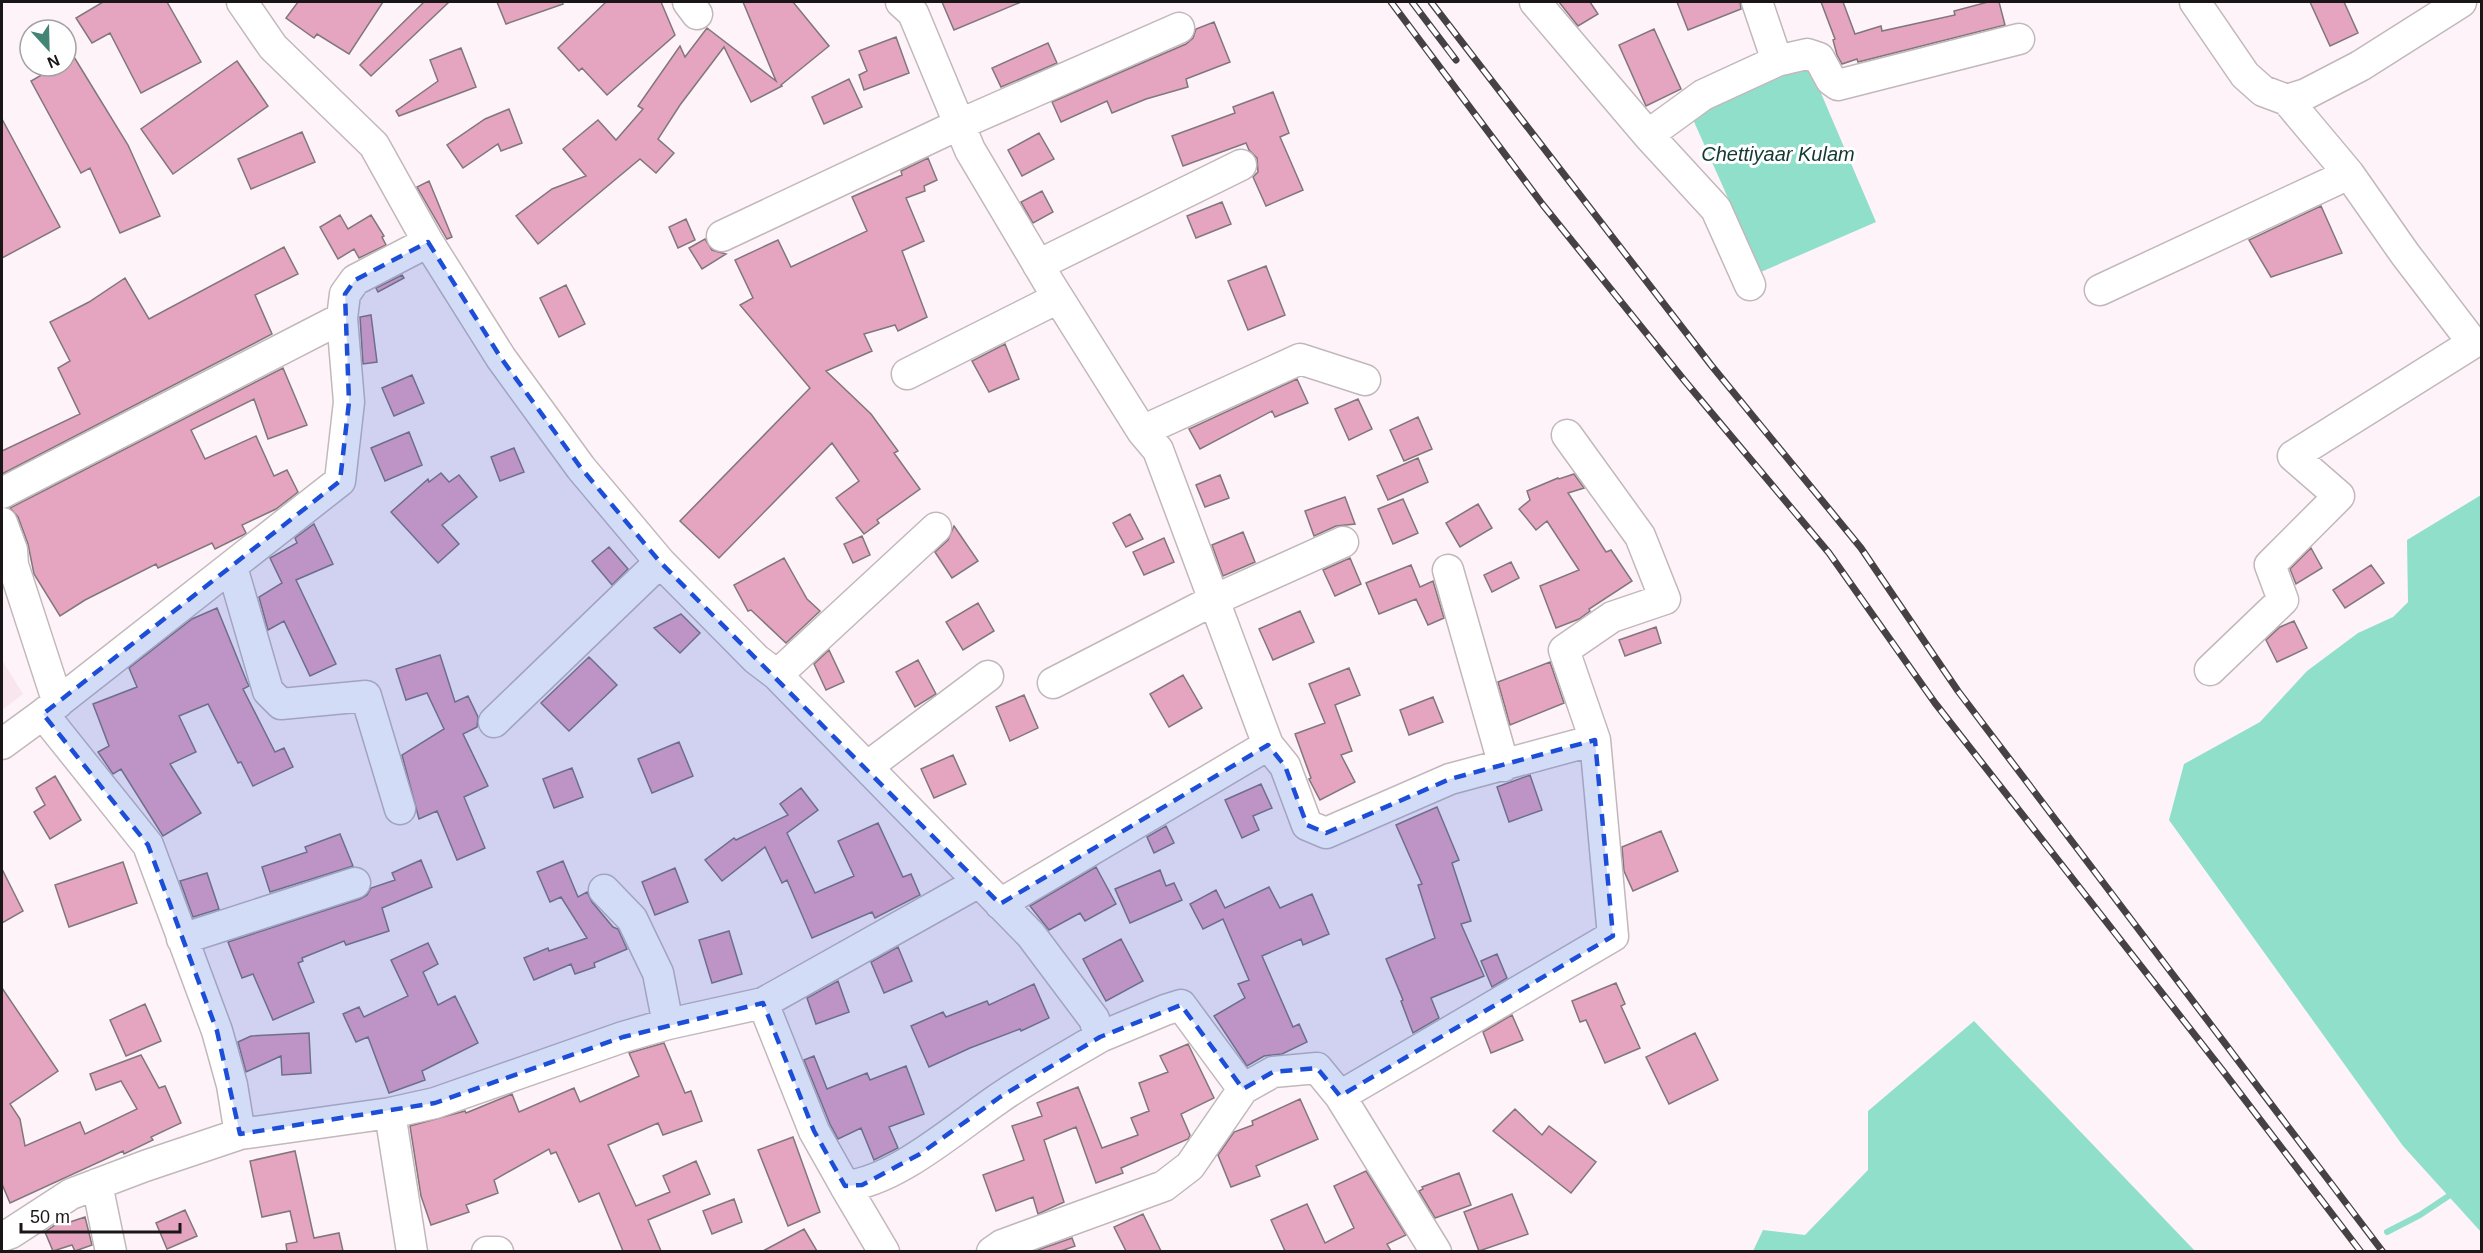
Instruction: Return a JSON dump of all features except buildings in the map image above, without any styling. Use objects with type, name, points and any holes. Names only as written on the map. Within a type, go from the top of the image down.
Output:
[{"type":"street","points":[[242,2],[273,47],[374,145],[428,242],[508,367],[581,468],[660,562],[756,658],[777,675],[1000,903],[1038,945],[1094,1019],[1100,1037]]},
{"type":"street","points":[[901,2],[913,13],[958,125],[1038,265],[1142,431],[1158,450],[1268,745],[1285,766],[1307,825],[1326,833],[1450,779],[1595,740]]},
{"type":"street","points":[[1535,2],[1648,135],[1716,209],[1750,285]]},
{"type":"street","points":[[1757,2],[1777,61]]},
{"type":"street","points":[[2195,2],[2245,75],[2263,91],[2287,100],[2349,174],[2405,254],[2473,343],[2293,456],[2338,496],[2270,565],[2283,600],[2210,670]]},
{"type":"street","points":[[2287,100],[2360,66],[2461,2]]},
{"type":"street","points":[[723,236],[958,125],[1179,28]]},
{"type":"street","points":[[1648,135],[1702,95],[1777,61],[1807,54],[1819,58],[1832,80],[1838,85],[2019,39]]},
{"type":"street","points":[[1038,265],[1241,165]]},
{"type":"street","points":[[2100,290],[2349,174]]},
{"type":"street","points":[[2,744],[340,481],[349,402],[342,318],[345,294],[355,280],[428,242]]},
{"type":"street","points":[[907,374],[1058,297]]},
{"type":"street","points":[[2,493],[342,318]]},
{"type":"street","points":[[1142,431],[1300,359],[1365,380]]},
{"type":"street","points":[[1340,1096],[1613,936],[1595,740],[1564,650],[1612,617],[1665,599],[1640,536],[1567,435]]},
{"type":"street","points":[[2,523],[12,550],[13,566],[50,708],[148,845],[217,1031],[232,1085],[240,1134]]},
{"type":"street","points":[[777,675],[936,528]]},
{"type":"street","points":[[1053,682],[1214,600],[1343,542]]},
{"type":"street","points":[[494,722],[660,562]]},
{"type":"street","points":[[232,567],[268,690],[281,704],[366,696],[400,809]]},
{"type":"street","points":[[1448,570],[1504,766]]},
{"type":"street","points":[[867,767],[988,676]]},
{"type":"street","points":[[1000,903],[1268,745]]},
{"type":"street","points":[[2,1236],[11,1233],[71,1194],[240,1134],[390,1113],[435,1103],[622,1037],[762,1003],[979,882]]},
{"type":"street","points":[[182,939],[355,883]]},
{"type":"street","points":[[604,890],[632,919],[658,973],[668,1024]]},
{"type":"street","points":[[762,1003],[814,1131],[884,1251]]},
{"type":"street","points":[[845,1186],[862,1185],[920,1154],[1000,1097],[1100,1037],[1181,1005],[1243,1089]]},
{"type":"street","points":[[992,1251],[1002,1245],[1164,1186],[1190,1166],[1243,1089],[1274,1072],[1317,1068],[1340,1096],[1436,1251]]},
{"type":"street","points":[[390,1113],[412,1251]]},
{"type":"street","points":[[97,1184],[111,1251]]},
{"type":"street","points":[[487,1251],[498,1251]]},
{"type":"highlighted area","points":[[428,242],[501,358],[581,468],[660,562],[1000,904],[1268,745],[1285,766],[1307,825],[1326,833],[1450,779],[1595,740],[1613,936],[1340,1096],[1317,1068],[1273,1072],[1243,1089],[1181,1005],[1100,1037],[1000,1097],[920,1154],[862,1185],[845,1186],[814,1131],[763,1003],[623,1037],[435,1103],[240,1134],[217,1031],[148,845],[43,714],[340,481],[349,402],[345,294],[355,280]]},
{"type":"shaded area","points":[[2,660],[23,694],[2,710]]},
{"type":"water","name":"Chettiyaar Kulam","points":[[1809,65],[1876,222],[1761,272],[1691,115]]},
{"type":"water","points":[[2481,495],[2481,1232],[2403,1146],[2169,820],[2184,764],[2260,722],[2307,671],[2358,633],[2393,617],[2408,602],[2407,540]]},
{"type":"water","points":[[1974,1021],[2195,1251],[1753,1251],[1763,1230],[1805,1235],[1868,1170],[1868,1111]]},
{"type":"waterway","points":[[2387,1232],[2420,1215],[2456,1191]]},
{"type":"railway","points":[[1391,2],[1543,205],[1684,380],[1829,553],[1935,703],[2223,1071],[2361,1252]]},
{"type":"railway","points":[[1412,2],[1456,60]]},
{"type":"railway","points":[[1431,2],[1711,365],[1861,548],[1958,691],[2383,1252]]}]
